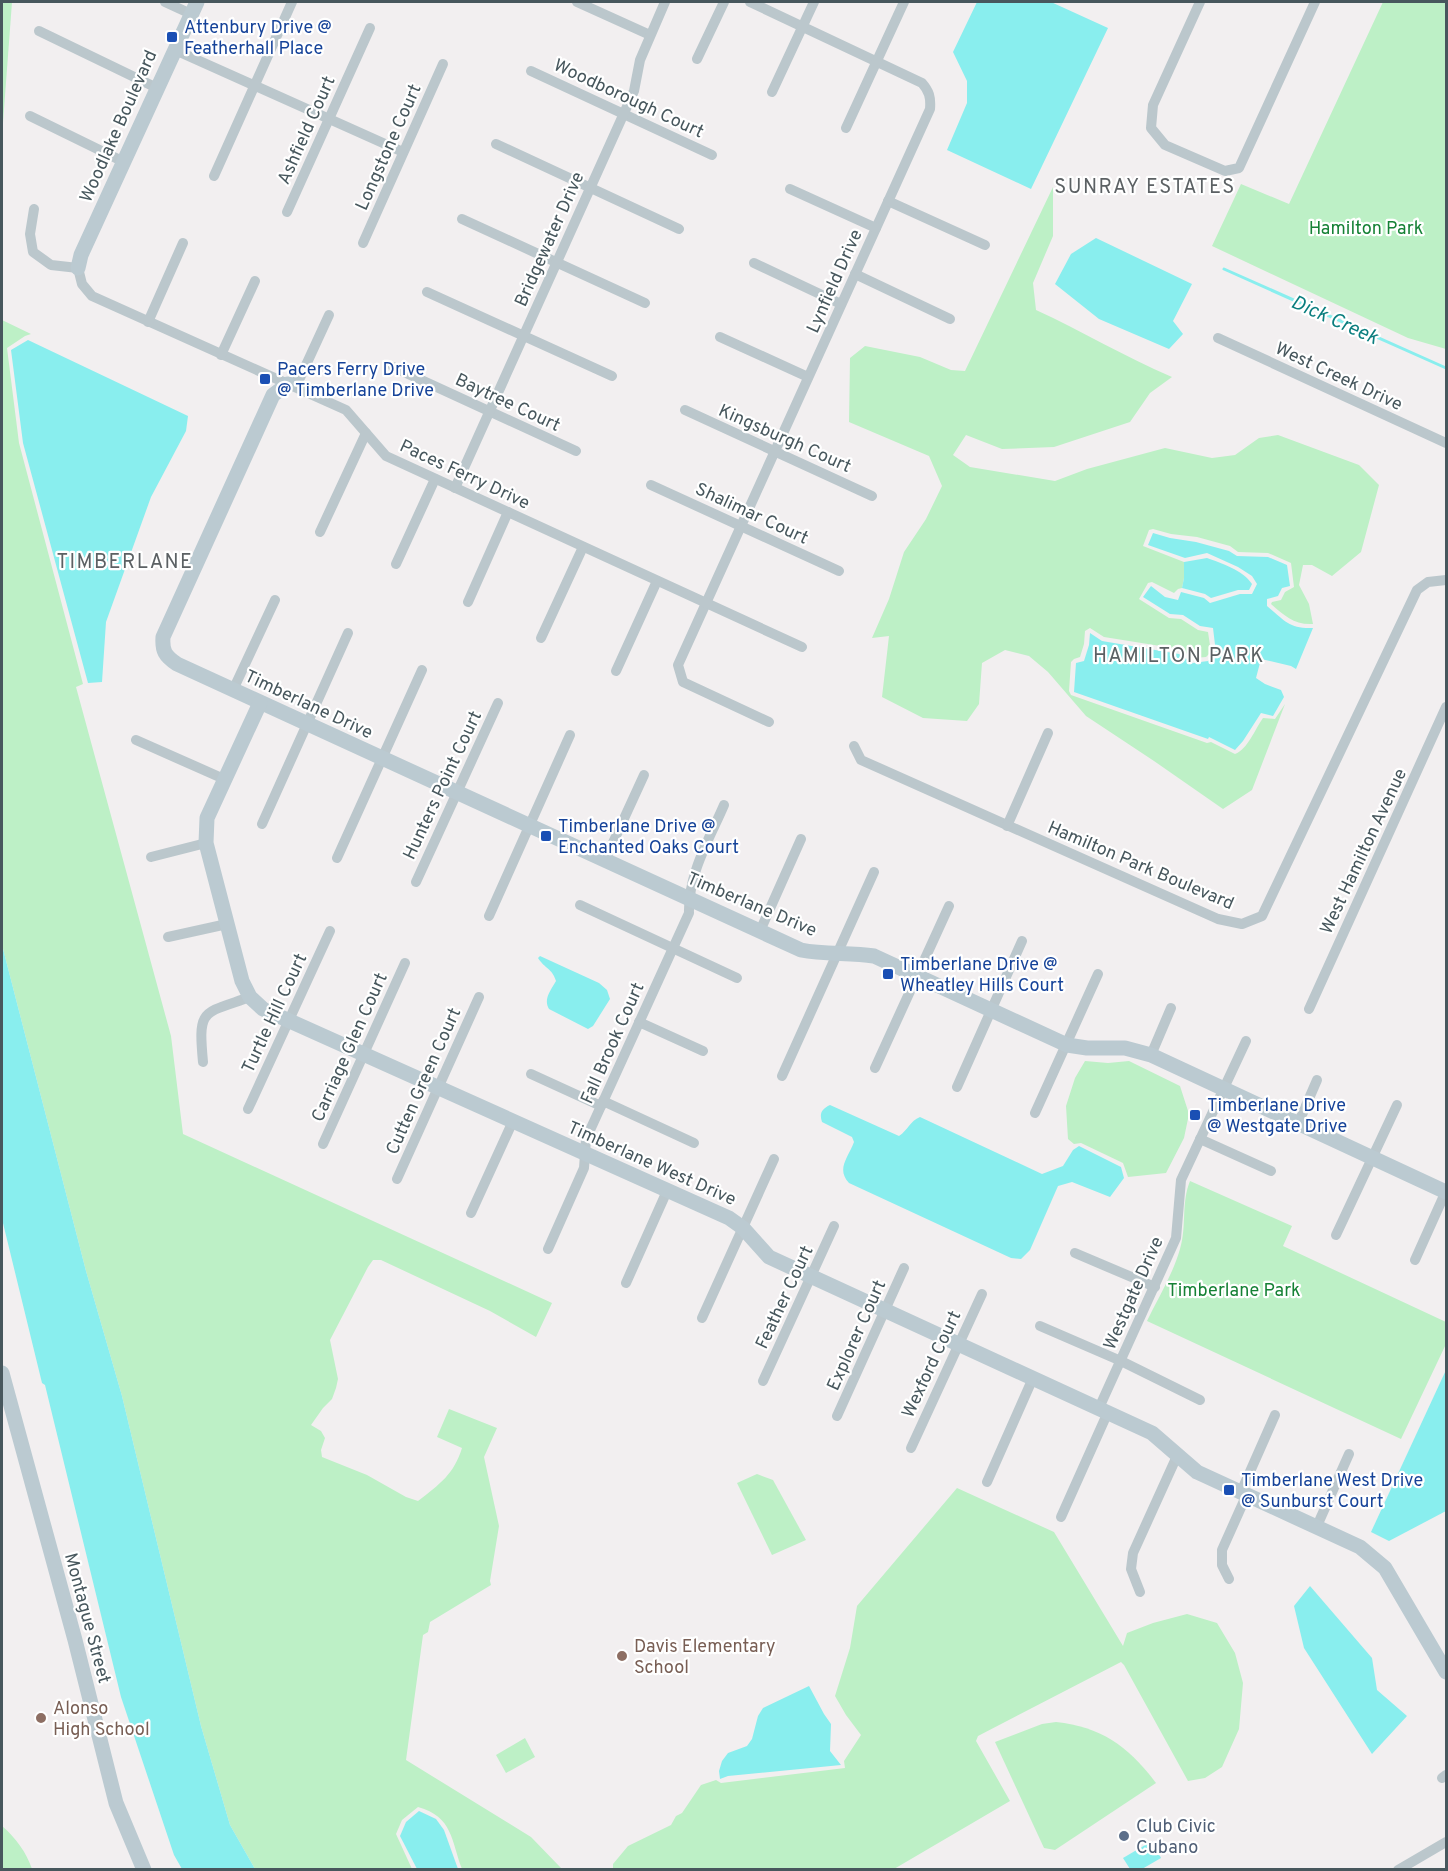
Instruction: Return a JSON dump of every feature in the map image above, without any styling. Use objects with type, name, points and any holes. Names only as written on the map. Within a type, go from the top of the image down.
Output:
[{"type":"street","points":[[165,2],[194,8]]},
{"type":"street","points":[[214,176],[292,2]]},
{"type":"street","points":[[577,2],[650,35]]},
{"type":"street","name":"Bridgewater Drive","points":[[455,488],[634,91],[640,60],[665,2]]},
{"type":"street","points":[[697,59],[724,2]]},
{"type":"street","name":"Lynfield Drive","points":[[750,2],[922,83],[931,99],[930,109],[678,665],[683,682],[769,722]]},
{"type":"street","points":[[772,92],[814,2]]},
{"type":"street","points":[[846,128],[904,2]]},
{"type":"street","points":[[1200,2],[1153,105],[1151,128],[1165,146],[1226,171],[1239,168],[1315,2]]},
{"type":"street","name":"Woodlake Boulevard","points":[[78,268],[81,255],[194,8]]},
{"type":"street","name":"Ashfield Court","points":[[287,212],[370,28]]},
{"type":"street","points":[[39,31],[157,88]]},
{"type":"street","points":[[175,50],[403,152]]},
{"type":"street","name":"Longstone Court","points":[[363,243],[443,64]]},
{"type":"street","name":"Woodborough Court","points":[[531,71],[712,155]]},
{"type":"street","points":[[30,117],[124,162]]},
{"type":"street","points":[[496,144],[679,229]]},
{"type":"street","points":[[790,189],[876,228]]},
{"type":"street","points":[[888,201],[985,244]]},
{"type":"street","points":[[34,209],[30,234],[33,252],[51,265],[78,268]]},
{"type":"street","points":[[462,219],[645,303]]},
{"type":"street","points":[[148,322],[183,243]]},
{"type":"street","points":[[754,263],[841,304]]},
{"type":"street","name":"Paces Ferry Drive","points":[[78,268],[82,284],[92,296],[346,410],[386,456],[802,647]]},
{"type":"street","points":[[855,274],[950,319]]},
{"type":"street","points":[[221,355],[255,281]]},
{"type":"street","points":[[427,292],[612,376]]},
{"type":"street","points":[[288,384],[300,378],[329,315]]},
{"type":"street","points":[[720,337],[808,377]]},
{"type":"street","name":"West Creek Drive","points":[[1218,338],[1446,443]]},
{"type":"street","name":"Baytree Court","points":[[393,367],[576,451]]},
{"type":"street","name":"Timberlane Drive","points":[[288,384],[273,395],[163,638],[162,648],[166,657],[260,703],[801,950],[819,954],[874,956],[1067,1045],[1087,1048],[1125,1048],[1151,1055],[1446,1192]]},
{"type":"street","name":"Kingsburgh Court","points":[[685,411],[872,496]]},
{"type":"street","points":[[320,532],[366,433]]},
{"type":"street","points":[[396,564],[435,479]]},
{"type":"street","name":"Shalimar Court","points":[[651,485],[839,571]]},
{"type":"street","points":[[468,602],[508,512]]},
{"type":"street","points":[[541,638],[583,546]]},
{"type":"street","name":"Hamilton Park Boulevard","points":[[854,746],[861,760],[1218,920],[1242,924],[1262,916],[1417,590],[1428,582],[1446,580]]},
{"type":"street","points":[[616,671],[657,581]]},
{"type":"street","points":[[233,690],[275,600]]},
{"type":"street","points":[[262,824],[348,633]]},
{"type":"street","points":[[337,858],[422,670]]},
{"type":"street","points":[[203,1062],[200,1032],[203,1018],[213,1010],[250,997],[242,981],[206,843],[207,818],[260,703]]},
{"type":"street","name":"Hunters Point Court","points":[[416,882],[498,703]]},
{"type":"street","name":"West Hamilton Avenue","points":[[1309,1009],[1446,707]]},
{"type":"street","points":[[1007,826],[1048,733]]},
{"type":"street","points":[[489,916],[570,735]]},
{"type":"street","points":[[136,740],[224,779]]},
{"type":"street","points":[[605,860],[644,774]]},
{"type":"street","name":"Fall Brook Court","points":[[548,1249],[584,1168],[586,1139],[689,913],[692,877],[724,805]]},
{"type":"street","points":[[760,931],[801,839]]},
{"type":"street","points":[[151,857],[206,843]]},
{"type":"street","points":[[782,1076],[874,872]]},
{"type":"street","points":[[580,905],[737,978]]},
{"type":"street","points":[[875,1068],[949,906]]},
{"type":"street","points":[[168,937],[227,924]]},
{"type":"street","name":"Turtle Hill Court","points":[[248,1110],[330,931]]},
{"type":"street","points":[[957,1087],[1022,941]]},
{"type":"street","name":"Carriage Glen Court","points":[[323,1144],[405,963]]},
{"type":"street","points":[[1035,1113],[1098,974]]},
{"type":"street","name":"Timberlane West Drive","points":[[250,997],[263,1008],[289,1021],[729,1218],[743,1228],[769,1257],[1152,1433],[1197,1472],[1360,1547],[1385,1568],[1446,1672]]},
{"type":"street","name":"Cutten Green Court","points":[[397,1179],[480,997]]},
{"type":"street","points":[[1151,1055],[1171,1008]]},
{"type":"street","points":[[639,1023],[703,1051]]},
{"type":"street","name":"Westgate Drive","points":[[1061,1517],[1121,1361],[1176,1238],[1181,1180],[1246,1041]]},
{"type":"street","points":[[531,1074],[694,1143]]},
{"type":"street","points":[[1298,1124],[1317,1080]]},
{"type":"street","points":[[1336,1235],[1397,1106]]},
{"type":"street","points":[[471,1214],[513,1121]]},
{"type":"street","points":[[1200,1139],[1271,1171]]},
{"type":"street","points":[[702,1318],[774,1159]]},
{"type":"street","points":[[626,1283],[667,1191]]},
{"type":"street","points":[[1415,1260],[1446,1192]]},
{"type":"street","name":"Feather Court","points":[[763,1381],[834,1226]]},
{"type":"street","points":[[1076,1253],[1155,1287]]},
{"type":"street","name":"Explorer Court","points":[[837,1416],[904,1268]]},
{"type":"street","name":"Wexford Court","points":[[911,1448],[982,1294]]},
{"type":"street","points":[[1040,1326],[1121,1361],[1200,1400]]},
{"type":"street","name":"Montague Street","points":[[2,1373],[75,1640],[116,1803],[144,1869]]},
{"type":"street","points":[[987,1482],[1033,1378]]},
{"type":"street","points":[[1228,1579],[1222,1565],[1222,1550],[1275,1415]]},
{"type":"street","points":[[1317,1526],[1349,1454]]},
{"type":"street","points":[[1140,1592],[1131,1569],[1133,1553],[1177,1456]]},
{"type":"street","points":[[1398,1869],[1446,1842]]},
{"type":"green space","points":[[2,2],[12,2],[2,136]]},
{"type":"green space","name":"Hamilton Park","points":[[1383,2],[1446,2],[1446,349],[1408,338],[1212,246],[1241,184],[1289,204]]},
{"type":"green space","points":[[1053,187],[1053,236],[1033,283],[1036,310],[1172,377],[1150,393],[1130,422],[1054,447],[1002,449],[966,435],[953,455],[970,467],[1055,481],[1087,469],[1165,448],[1212,458],[1235,455],[1259,438],[1278,435],[1359,465],[1379,485],[1361,552],[1332,576],[1312,565],[1303,565],[1299,585],[1309,604],[1313,624],[1295,621],[1271,604],[1281,600],[1285,592],[1294,587],[1291,563],[1268,553],[1238,552],[1230,546],[1197,537],[1153,529],[1149,530],[1143,546],[1184,562],[1182,588],[1174,593],[1152,582],[1148,583],[1139,599],[1169,618],[1181,619],[1198,630],[1208,632],[1211,652],[1206,657],[1194,658],[1179,649],[1104,637],[1090,628],[1085,631],[1080,657],[1071,662],[1069,691],[1071,695],[1207,743],[1211,742],[1235,754],[1247,743],[1263,718],[1275,719],[1285,704],[1252,790],[1223,809],[1086,716],[1048,672],[1029,656],[1005,650],[982,663],[979,704],[967,721],[923,718],[882,697],[889,636],[872,638],[889,599],[904,552],[926,519],[942,486],[929,456],[849,422],[850,358],[865,346],[920,357],[951,370],[965,371]]},
{"type":"green space","points":[[2,320],[31,334],[7,348],[19,443],[83,684],[76,687],[171,1036],[183,1134],[552,1303],[536,1337],[490,1311],[381,1260],[373,1260],[330,1340],[338,1379],[336,1388],[332,1399],[311,1425],[321,1431],[325,1438],[321,1450],[322,1457],[367,1475],[406,1497],[418,1501],[445,1478],[459,1457],[462,1448],[437,1437],[449,1409],[497,1428],[484,1457],[499,1526],[491,1585],[430,1622],[428,1632],[423,1635],[406,1760],[531,1837],[562,1869],[462,1869],[444,1823],[429,1811],[418,1807],[402,1820],[396,1834],[412,1869],[255,1869],[230,1825],[201,1726],[122,1396],[86,1271],[2,945]]},
{"type":"green space","points":[[1085,1061],[1108,1063],[1129,1061],[1180,1086],[1189,1114],[1184,1138],[1166,1173],[1128,1177],[1123,1163],[1081,1143],[1074,1144],[1068,1139],[1066,1106],[1075,1078]]},
{"type":"green space","name":"Timberlane Park","points":[[1190,1181],[1292,1226],[1283,1246],[1446,1322],[1446,1344],[1401,1439],[1147,1321],[1180,1249],[1187,1189]]},
{"type":"green space","points":[[757,1474],[773,1480],[806,1540],[772,1555],[737,1483]]},
{"type":"green space","points":[[957,1488],[1054,1532],[1123,1646],[1127,1633],[1187,1614],[1217,1623],[1235,1653],[1243,1683],[1239,1729],[1222,1767],[1205,1778],[1188,1781],[1121,1662],[978,1736],[976,1741],[1010,1801],[894,1869],[613,1869],[613,1864],[628,1846],[671,1825],[701,1785],[716,1780],[721,1783],[845,1768],[844,1761],[861,1735],[835,1696],[850,1648],[857,1606]]},
{"type":"green space","points":[[1056,1722],[1087,1729],[1113,1741],[1125,1749],[1156,1783],[1055,1850],[1044,1848],[995,1742],[1042,1724]]},
{"type":"green space","points":[[525,1738],[535,1757],[506,1773],[496,1755]]},
{"type":"green space","points":[[2,1826],[20,1846],[32,1869],[2,1869]]},
{"type":"water","points":[[977,2],[1051,2],[1108,28],[1031,189],[947,150],[967,103],[967,81],[953,52]]},
{"type":"water","points":[[1096,238],[1192,284],[1173,321],[1183,334],[1169,349],[1099,319],[1055,284],[1071,254]]},
{"type":"water","points":[[28,340],[188,416],[186,431],[151,497],[106,622],[102,682],[88,683],[23,443],[11,350]]},
{"type":"water","points":[[1153,533],[1229,551],[1237,556],[1268,557],[1287,565],[1290,586],[1282,588],[1278,596],[1267,599],[1267,606],[1292,625],[1313,628],[1296,669],[1261,659],[1256,678],[1281,690],[1284,697],[1273,716],[1261,713],[1235,750],[1209,737],[1208,739],[1074,692],[1076,663],[1084,661],[1090,633],[1102,641],[1179,654],[1193,663],[1208,661],[1216,653],[1213,628],[1200,626],[1183,615],[1170,614],[1143,597],[1151,586],[1165,597],[1178,600],[1181,592],[1204,598],[1210,603],[1240,594],[1252,594],[1257,584],[1252,576],[1238,567],[1207,553],[1185,558],[1148,545]]},
{"type":"water","points":[[1207,558],[1243,575],[1252,584],[1249,590],[1238,590],[1211,598],[1205,594],[1182,588],[1184,562]]},
{"type":"water","points":[[2,945],[86,1271],[122,1396],[201,1726],[230,1825],[255,1869],[182,1869],[174,1855],[121,1697],[2,1219]]},
{"type":"water","points":[[540,956],[599,983],[607,990],[610,999],[593,1026],[588,1029],[549,1009],[547,998],[556,981],[538,958]]},
{"type":"water","points":[[830,1105],[899,1136],[920,1117],[1042,1174],[1063,1166],[1073,1150],[1079,1146],[1121,1167],[1124,1178],[1110,1197],[1072,1182],[1058,1186],[1030,1250],[1021,1259],[1011,1258],[849,1183],[843,1173],[843,1168],[854,1142],[852,1137],[822,1122],[822,1112]]},
{"type":"water","points":[[1446,1370],[1446,1511],[1389,1541],[1371,1532]]},
{"type":"water","points":[[1310,1586],[1372,1658],[1377,1690],[1407,1716],[1372,1754],[1304,1648],[1294,1606]]},
{"type":"water","points":[[809,1686],[831,1724],[830,1751],[841,1765],[728,1776],[720,1779],[719,1771],[722,1761],[728,1753],[747,1746],[752,1739],[758,1716],[763,1708]]},
{"type":"water","points":[[419,1811],[436,1819],[444,1830],[458,1869],[417,1869],[400,1836],[406,1822]]},
{"type":"water","points":[[1152,1841],[1161,1858],[1142,1869],[1130,1869],[1123,1858]]},
{"type":"waterway","name":"Dick Creek","points":[[1224,269],[1446,368]]},
{"type":"place","name":"Attenbury Drive @ Featherhall Place","points":[[172,37]]},
{"type":"place","name":"Pacers Ferry Drive @ Timberlane Drive","points":[[265,379]]},
{"type":"place","name":"Timberlane Drive @ Enchanted Oaks Court","points":[[546,836]]},
{"type":"place","name":"Timberlane Drive @ Wheatley Hills Court","points":[[888,974]]},
{"type":"place","name":"Timberlane Drive @ Westgate Drive","points":[[1195,1115]]},
{"type":"place","name":"Timberlane West Drive @ Sunburst Court","points":[[1229,1490]]},
{"type":"place","name":"Davis Elementary School","points":[[622,1656]]},
{"type":"place","name":"Alonso High School","points":[[41,1718]]},
{"type":"place","name":"Club Civic Cubano","points":[[1124,1836]]},
{"type":"district","name":"SUNRAY ESTATES","points":[[1145,186]]},
{"type":"district","name":"TIMBERLANE","points":[[125,561]]},
{"type":"district","name":"HAMILTON PARK","points":[[1179,655]]}]
